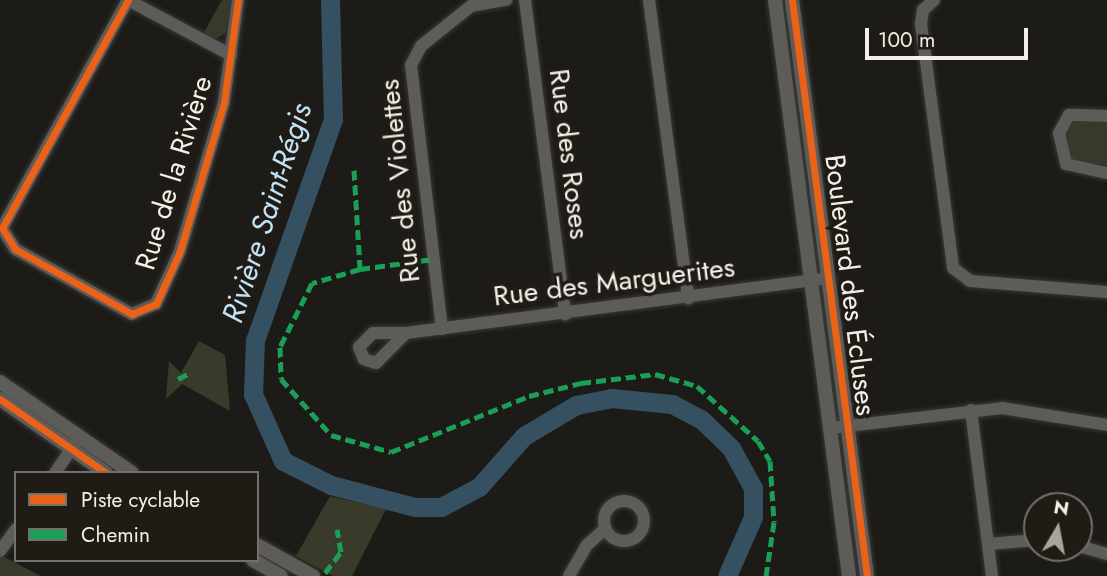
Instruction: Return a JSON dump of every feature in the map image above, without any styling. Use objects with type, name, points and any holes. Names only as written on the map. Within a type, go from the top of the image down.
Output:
[{"type":"street","name":"Rue de la Rivière","points":[[128,0],[7,213],[2,235],[15,248],[127,312],[147,312],[160,298],[180,251],[224,102],[238,0]]},
{"type":"street","points":[[128,0],[231,55]]},
{"type":"street","name":"Rue des Violettes","points":[[442,329],[410,70],[421,47],[471,6],[486,1],[506,0]]},
{"type":"street","name":"Rue des Roses","points":[[525,0],[565,314]]},
{"type":"street","points":[[649,0],[688,298]]},
{"type":"street","name":"Boulevard des Écluses","points":[[775,0],[849,576]]},
{"type":"street","name":"Boulevard des Écluses","points":[[792,0],[867,576]]},
{"type":"street","points":[[929,3],[921,24],[952,264],[963,279],[1107,292]]},
{"type":"street","points":[[783,64],[800,62]]},
{"type":"street","points":[[1107,116],[1069,115],[1059,133],[1066,164],[1107,173]]},
{"type":"street","name":"Rue des Marguerites","points":[[406,333],[828,278]]},
{"type":"street","points":[[0,382],[129,471]]},
{"type":"street","points":[[0,399],[103,471]]},
{"type":"street","points":[[971,410],[992,576]]},
{"type":"street","points":[[830,428],[971,410],[1035,410],[1107,425]]},
{"type":"street","points":[[56,471],[81,436]]},
{"type":"street","points":[[569,576],[587,545],[606,528]]},
{"type":"street","points":[[0,551],[14,532]]},
{"type":"street","points":[[988,544],[1023,541]]},
{"type":"street","points":[[259,546],[313,576]]},
{"type":"street","points":[[256,562],[281,576]]},
{"type":"green space","points":[[222,0],[232,0],[226,33],[214,40],[203,34]]},
{"type":"green space","points":[[1073,121],[1107,122],[1107,166],[1070,159],[1066,131]]},
{"type":"green space","points":[[199,341],[225,355],[230,411],[182,384],[166,399],[169,361],[181,373]]},
{"type":"green space","points":[[330,496],[386,509],[352,576],[333,576],[296,556]]},
{"type":"green space","points":[[0,555],[10,560],[41,576],[0,576]]},
{"type":"waterway","name":"Rivière Saint-Régis","points":[[330,0],[333,119],[255,340],[253,394],[283,461],[331,485],[415,507],[441,507],[479,487],[524,436],[576,405],[611,398],[672,404],[702,420],[731,448],[753,488],[753,517],[727,576]]},
{"type":"marked path","points":[[354,170],[360,269],[433,259]]},
{"type":"marked path","points":[[360,269],[312,283],[280,347],[281,379],[331,435],[391,452],[529,396],[581,383],[655,374],[697,386],[758,441],[770,461],[774,522],[766,576]]},
{"type":"marked path","points":[[178,379],[188,374]]},
{"type":"marked path","points":[[325,573],[341,552],[337,529]]},
{"type":"cycle path","points":[[128,0],[2,228],[15,249],[132,314],[156,304],[180,251],[224,102],[238,0]]},
{"type":"cycle path","points":[[792,0],[867,576]]},
{"type":"cycle path","points":[[0,399],[103,471]]}]
